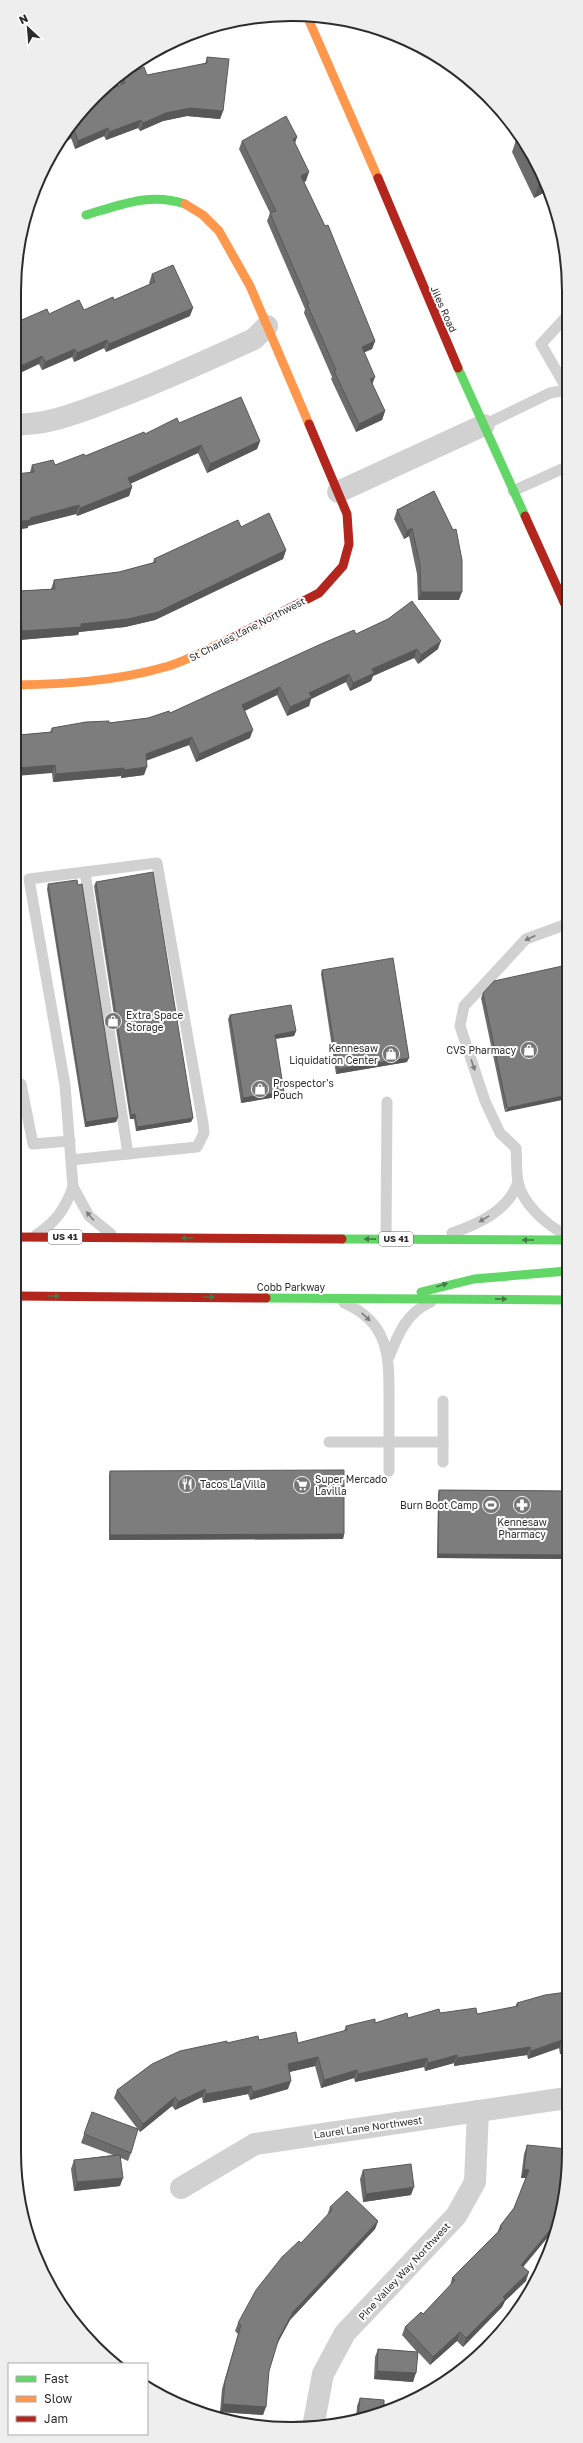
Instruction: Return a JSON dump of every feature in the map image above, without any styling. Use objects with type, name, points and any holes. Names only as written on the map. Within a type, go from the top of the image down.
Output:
[{"type":"street","name":"Jiles Road","points":[[310,22],[342,92],[407,251],[562,598]]},
{"type":"street","name":"St Charles Lane Northwest","points":[[21,685],[63,684],[136,674],[166,667],[237,636],[319,593],[343,566],[349,544],[347,514],[338,492],[250,286],[219,231],[203,215],[186,204],[168,198],[142,199],[86,215]]},
{"type":"street","points":[[21,424],[42,422],[74,414],[152,386],[254,339],[267,326]]},
{"type":"street","points":[[338,492],[484,425]]},
{"type":"street","name":"US 41","points":[[21,1237],[562,1240]]},
{"type":"street","points":[[405,1298],[454,1282],[562,1271]]},
{"type":"street","name":"Cobb Parkway","points":[[21,1296],[562,1300]]},
{"type":"street","name":"Laurel Lane Northwest","points":[[181,2188],[255,2144],[562,2099]]},
{"type":"street","name":"Pine Valley Way Northwest","points":[[314,2421],[323,2374],[345,2333],[456,2216],[475,2182],[478,2110]]},
{"type":"lane","points":[[562,321],[541,344],[562,381]]},
{"type":"lane","points":[[484,425],[550,393],[562,391]]},
{"type":"lane","points":[[513,491],[562,469]]},
{"type":"lane","points":[[71,1160],[197,1147],[204,1133],[204,1122],[157,863],[30,880],[65,1085],[73,1188],[89,1216],[114,1237]]},
{"type":"lane","points":[[85,872],[128,1154]]},
{"type":"lane","points":[[434,1240],[480,1222],[498,1211],[508,1202],[516,1191],[518,1182],[516,1148],[500,1133],[485,1101],[460,1026],[464,1006],[526,939],[562,926]]},
{"type":"lane","points":[[21,1084],[32,1144],[70,1141]]},
{"type":"lane","points":[[386,1239],[387,1102]]},
{"type":"lane","points":[[518,1182],[526,1200],[535,1210],[562,1232]]},
{"type":"lane","points":[[33,1237],[54,1222],[62,1212],[73,1188]]},
{"type":"lane","points":[[332,1298],[355,1308],[366,1316],[382,1338],[389,1357],[389,1471]]},
{"type":"lane","points":[[389,1357],[405,1322],[415,1312],[441,1298]]},
{"type":"lane","points":[[443,1401],[443,1462]]},
{"type":"lane","points":[[329,1442],[443,1442]]},
{"type":"building","points":[[207,57],[229,59],[223,111],[190,108],[166,113],[143,123],[141,120],[109,132],[108,128],[78,141],[74,131],[88,113],[113,88],[125,83],[123,80],[136,71],[144,67],[147,75],[207,63]]},
{"type":"building","points":[[286,116],[297,137],[293,139],[309,172],[301,176],[325,226],[328,225],[375,341],[362,347],[375,377],[370,379],[385,411],[359,424],[334,371],[336,370],[270,213],[276,211],[242,141]]},
{"type":"building","points":[[173,265],[193,308],[109,344],[107,340],[77,353],[75,349],[45,362],[42,356],[21,366],[21,320],[47,309],[49,314],[79,300],[84,310],[113,297],[114,300],[155,282],[152,274]]},
{"type":"building","points":[[241,397],[260,441],[210,464],[201,445],[128,478],[132,487],[80,508],[79,505],[30,518],[31,520],[21,521],[21,473],[34,472],[32,465],[53,460],[55,465],[84,454],[85,456],[144,432],[145,434],[177,418],[179,423]]},
{"type":"building","points":[[434,491],[453,530],[456,529],[462,560],[462,592],[421,592],[420,565],[412,528],[407,531],[397,510]]},
{"type":"building","points":[[269,513],[286,550],[158,612],[128,619],[81,624],[81,627],[22,631],[21,591],[55,589],[54,580],[119,572],[156,562],[154,559],[238,520],[241,527]]},
{"type":"building","points":[[412,601],[441,641],[421,655],[417,649],[372,669],[374,673],[353,683],[349,674],[309,693],[312,697],[290,707],[280,687],[242,705],[253,730],[199,754],[192,737],[146,754],[147,767],[124,770],[124,768],[56,774],[55,765],[21,768],[21,735],[52,732],[52,728],[86,722],[109,721],[109,723],[148,718],[169,711],[170,713],[321,644],[354,630],[356,634],[388,619]]},
{"type":"building","points":[[153,872],[193,1118],[137,1127],[135,1114],[131,1115],[96,882]]},
{"type":"building","points":[[77,880],[78,885],[82,884],[118,1117],[86,1122],[48,884]]},
{"type":"building","points":[[393,958],[409,1058],[338,1069],[322,970]]},
{"type":"building","name":"CVS Pharmacy","points":[[562,966],[562,1096],[507,1108],[483,993],[494,981]]},
{"type":"building","points":[[291,1005],[296,1031],[275,1035],[284,1092],[243,1098],[230,1015]]},
{"type":"building","points":[[344,1470],[344,1534],[110,1535],[110,1471]]},
{"type":"building","points":[[439,1490],[562,1491],[562,1555],[438,1554]]},
{"type":"building","points":[[562,1993],[562,2040],[531,2051],[530,2047],[457,2058],[457,2055],[428,2063],[427,2058],[358,2074],[357,2070],[324,2080],[318,2057],[288,2064],[291,2081],[253,2092],[251,2086],[206,2094],[205,2089],[178,2102],[175,2097],[143,2124],[117,2090],[152,2064],[180,2051],[227,2041],[227,2043],[258,2036],[259,2040],[296,2032],[298,2043],[347,2030],[346,2026],[375,2019],[375,2023],[407,2013],[408,2018],[439,2009],[440,2013],[476,2008],[477,2014],[518,2006],[517,2003],[545,1995]]},
{"type":"building","points":[[92,2112],[138,2129],[131,2153],[84,2134]]},
{"type":"building","points":[[527,2145],[562,2148],[560,2187],[551,2229],[521,2265],[529,2272],[503,2297],[505,2299],[466,2338],[460,2332],[433,2357],[405,2327],[421,2312],[423,2314],[455,2280],[452,2278],[502,2228],[500,2226],[514,2208],[529,2170],[524,2169]]},
{"type":"building","points":[[120,2155],[123,2178],[77,2182],[74,2160]]},
{"type":"building","points":[[411,2164],[414,2187],[366,2194],[363,2170]]},
{"type":"building","points":[[347,2191],[378,2221],[293,2312],[279,2338],[269,2371],[266,2407],[223,2404],[225,2381],[241,2325],[238,2323],[256,2290],[282,2257],[299,2241],[301,2243],[332,2210],[330,2207]]},
{"type":"building","points":[[378,2349],[418,2352],[416,2373],[377,2371]]},
{"type":"building","points":[[360,2398],[384,2400],[384,2405],[385,2405],[358,2414]]},
{"type":"traffic: fast","points":[[86,215],[135,201],[160,199],[185,204]]},
{"type":"traffic: fast","points":[[458,368],[525,516]]},
{"type":"traffic: fast","points":[[342,1239],[562,1240]]},
{"type":"traffic: fast","points":[[421,1292],[474,1279],[562,1271]]},
{"type":"traffic: fast","points":[[266,1298],[562,1300]]},
{"type":"traffic: slow","points":[[310,22],[378,178]]},
{"type":"traffic: slow","points":[[185,204],[203,215],[219,231],[250,286],[309,424]]},
{"type":"traffic: slow","points":[[21,685],[91,681],[147,672],[181,661],[230,639]]},
{"type":"traffic: jam","points":[[378,178],[458,368]]},
{"type":"traffic: jam","points":[[230,639],[319,593],[343,566],[349,544],[347,514],[309,424]]},
{"type":"traffic: jam","points":[[525,516],[562,598]]},
{"type":"traffic: jam","points":[[21,1237],[342,1239]]},
{"type":"traffic: jam","points":[[21,1296],[266,1298]]},
{"type":"place","name":"Extra Space Storage","points":[[113,1021]]},
{"type":"place","name":"CVS Pharmacy","points":[[529,1050]]},
{"type":"place","name":"Kennesaw Liquidation Center","points":[[391,1054]]},
{"type":"place","name":"Prospector's Pouch","points":[[260,1089]]},
{"type":"place","name":"Tacos La Villa","points":[[187,1484]]},
{"type":"place","name":"Super Mercado Lavilla","points":[[302,1485]]},
{"type":"place","name":"Burn Boot Camp","points":[[491,1505]]},
{"type":"place","name":"Kennesaw Pharmacy","points":[[522,1505]]}]
